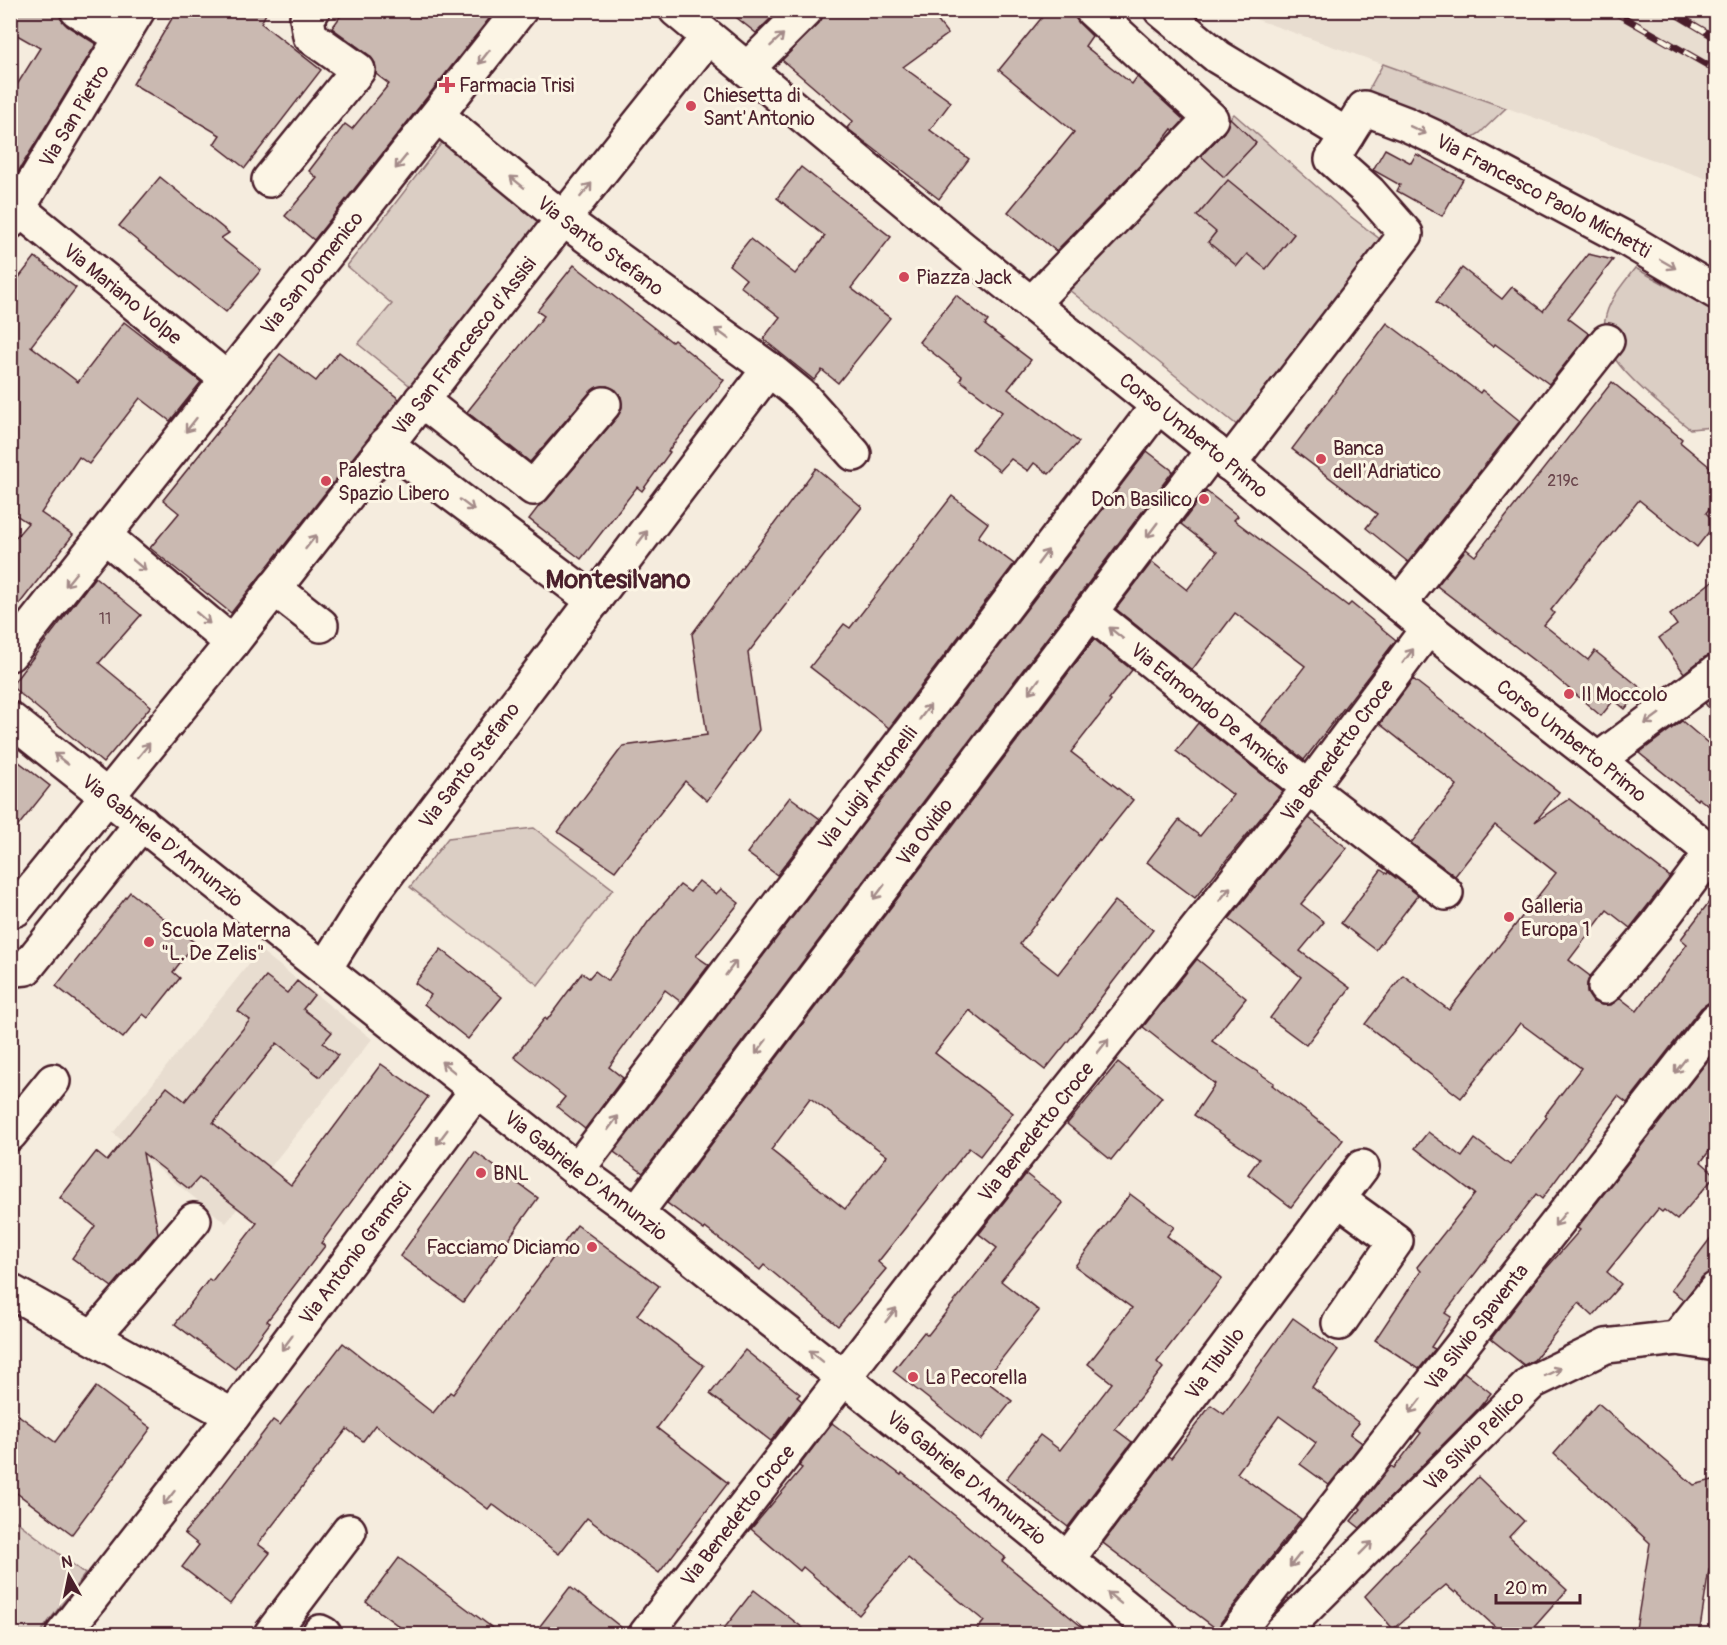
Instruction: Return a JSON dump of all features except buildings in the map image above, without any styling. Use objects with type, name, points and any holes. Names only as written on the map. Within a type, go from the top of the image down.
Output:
[{"type":"street","points":[[77,10],[130,24]]},
{"type":"street","points":[[269,180],[358,70],[310,36],[307,18],[313,10]]},
{"type":"street","name":"Via San Domenico","points":[[10,654],[520,10]]},
{"type":"street","name":"Corso Umberto Primo","points":[[676,10],[1428,628],[1598,759],[1714,854]]},
{"type":"street","points":[[747,69],[806,10]]},
{"type":"street","points":[[1031,304],[1211,119],[1092,10]]},
{"type":"street","name":"Via Francesco Paolo Michetti","points":[[1161,10],[1218,57],[1355,122],[1406,124],[1434,137],[1628,240],[1716,292]]},
{"type":"street","name":"Via San Pietro","points":[[15,215],[130,24]]},
{"type":"street","name":"Via San Francesco d'Assisi","points":[[10,911],[16,909],[232,643],[386,444],[708,37]]},
{"type":"street","name":"Via Santo Stefano","points":[[438,116],[563,219],[769,369],[802,396],[854,454]]},
{"type":"street","points":[[1221,457],[1406,234],[1369,192],[1332,159],[1355,122]]},
{"type":"street","name":"Via Mariano Volpe","points":[[15,215],[226,379]]},
{"type":"street","points":[[1399,604],[1606,341]]},
{"type":"street","name":"Via Santo Stefano","points":[[325,968],[370,897],[769,369]]},
{"type":"street","points":[[421,400],[532,488],[604,404]]},
{"type":"street","name":"Via Luigi Antonelli","points":[[577,1170],[1157,407]]},
{"type":"street","points":[[386,444],[594,601]]},
{"type":"street","name":"Via Ovidio","points":[[636,1213],[1090,612],[1221,457]]},
{"type":"street","points":[[105,536],[232,643]]},
{"type":"street","points":[[274,588],[321,625]]},
{"type":"street","name":"Via Edmondo De Amicis","points":[[1090,612],[1309,788],[1446,892]]},
{"type":"street","name":"Via Benedetto Croce","points":[[646,1635],[843,1377],[1309,788],[1428,628]]},
{"type":"street","points":[[1598,759],[1716,672]]},
{"type":"street","name":"Via Gabriele D'Annunzio","points":[[10,719],[577,1170],[636,1213],[843,1377],[1159,1635]]},
{"type":"street","points":[[10,965],[16,969],[26,968],[142,823]]},
{"type":"street","points":[[1605,987],[1714,854]]},
{"type":"street","name":"Via Silvio Spaventa","points":[[1236,1635],[1716,1020]]},
{"type":"street","points":[[10,1134],[53,1081]]},
{"type":"street","name":"Via Antonio Gramsci","points":[[63,1635],[233,1416],[477,1090]]},
{"type":"street","name":"Via Tibullo","points":[[1067,1560],[1362,1167]]},
{"type":"street","points":[[1338,1199],[1396,1241],[1339,1323]]},
{"type":"street","points":[[93,1337],[194,1220]]},
{"type":"street","points":[[1677,1338],[1716,1289]]},
{"type":"street","points":[[10,1291],[233,1416]]},
{"type":"street","name":"Via Silvio Pellico","points":[[1280,1635],[1532,1382],[1606,1346],[1677,1338],[1716,1344]]},
{"type":"street","points":[[271,1635],[350,1531]]},
{"type":"shaded area","points":[[1235,11],[1716,11],[1716,182],[1244,15]]},
{"type":"shaded area","points":[[1383,64],[1506,108],[1480,133],[1457,147],[1362,102]]},
{"type":"shaded area","points":[[1234,114],[1350,216],[1381,240],[1238,426],[1063,285]]},
{"type":"shaded area","points":[[447,136],[551,218],[414,389],[358,344],[392,304],[347,266]]},
{"type":"shaded area","points":[[1635,268],[1716,312],[1716,424],[1713,427],[1690,429],[1640,387],[1612,355],[1604,330],[1607,313],[1617,293]]},
{"type":"shaded area","points":[[534,828],[613,889],[538,985],[410,887],[448,838]]},
{"type":"shaded area","points":[[260,950],[372,1039],[226,1223],[113,1133]]},
{"type":"shaded area","points":[[11,1517],[85,1574],[39,1634],[11,1634]]},
{"type":"railway","points":[[1611,10],[1716,70]]},
{"type":"railway","points":[[1669,10],[1716,38]]},
{"type":"place","name":"Farmacia Trisi","points":[[447,85]]},
{"type":"place","name":"Chiesetta di Sant'Antonio","points":[[691,106]]},
{"type":"place","name":"Piazza Jack","points":[[904,277]]},
{"type":"place","name":"Banca dell'Adriatico","points":[[1321,459]]},
{"type":"place","name":"Palestra Spazio Libero","points":[[326,481]]},
{"type":"place","name":"Don Basilico","points":[[1204,499]]},
{"type":"place","name":"Il Moccolo","points":[[1569,694]]},
{"type":"place","name":"Galleria Europa 1","points":[[1509,917]]},
{"type":"place","name":"Scuola Materna \"L. De Zelis\"","points":[[149,942]]},
{"type":"place","name":"BNL","points":[[481,1173]]},
{"type":"place","name":"Facciamo Diciamo","points":[[592,1247]]},
{"type":"place","name":"La Pecorella","points":[[913,1377]]},
{"type":"district","name":"Montesilvano","points":[[618,580]]}]
